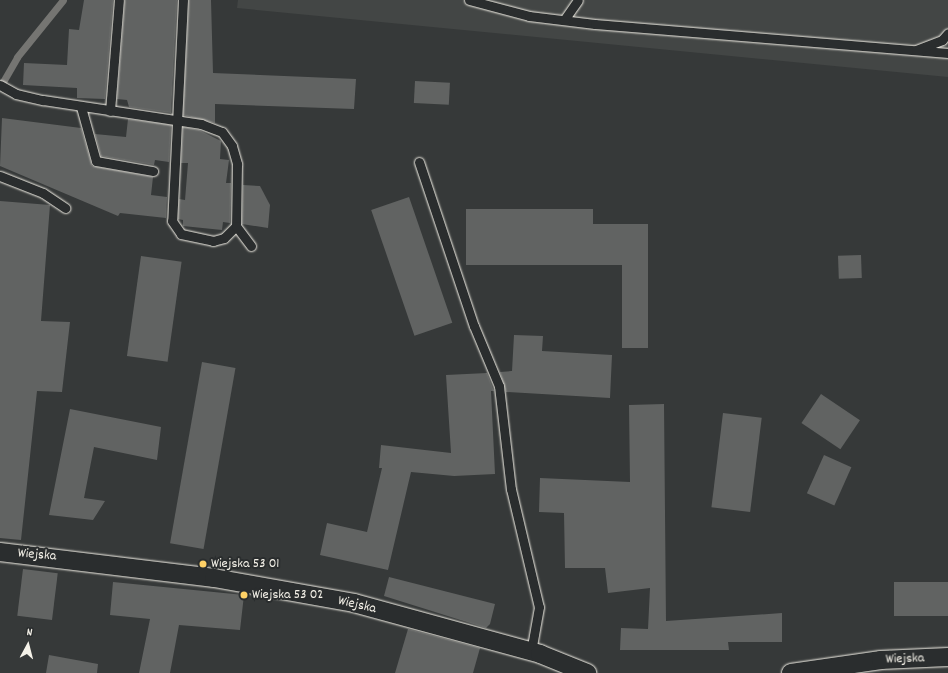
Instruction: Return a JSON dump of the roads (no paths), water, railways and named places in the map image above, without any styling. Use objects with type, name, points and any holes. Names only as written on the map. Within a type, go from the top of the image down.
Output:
[{"type":"street","name":"Wiejska","points":[[0,552],[214,578],[354,603],[531,652],[587,673]]},
{"type":"street","name":"Wiejska","points":[[791,673],[881,660],[948,657]]},
{"type":"lane","points":[[110,111],[118,0]]},
{"type":"lane","points":[[183,0],[172,221],[175,228],[191,237],[213,240],[224,238],[236,226]]},
{"type":"lane","points":[[469,0],[529,16],[564,20],[948,53]]},
{"type":"lane","points":[[564,20],[578,0]]},
{"type":"lane","points":[[915,51],[942,40],[948,33]]},
{"type":"lane","points":[[0,85],[9,90],[81,106],[214,126],[232,146],[237,164],[236,226],[252,246]]},
{"type":"lane","points":[[81,106],[96,161],[153,171]]},
{"type":"lane","points":[[419,162],[474,326],[499,386],[511,489],[539,607],[531,652]]},
{"type":"lane","points":[[0,176],[43,193],[65,208]]},
{"type":"waterway","points":[[0,87],[17,57],[63,0]]},
{"type":"place","name":"Wiejska 53 01","points":[[203,564]]},
{"type":"place","name":"Wiejska 53 02","points":[[244,595]]}]
